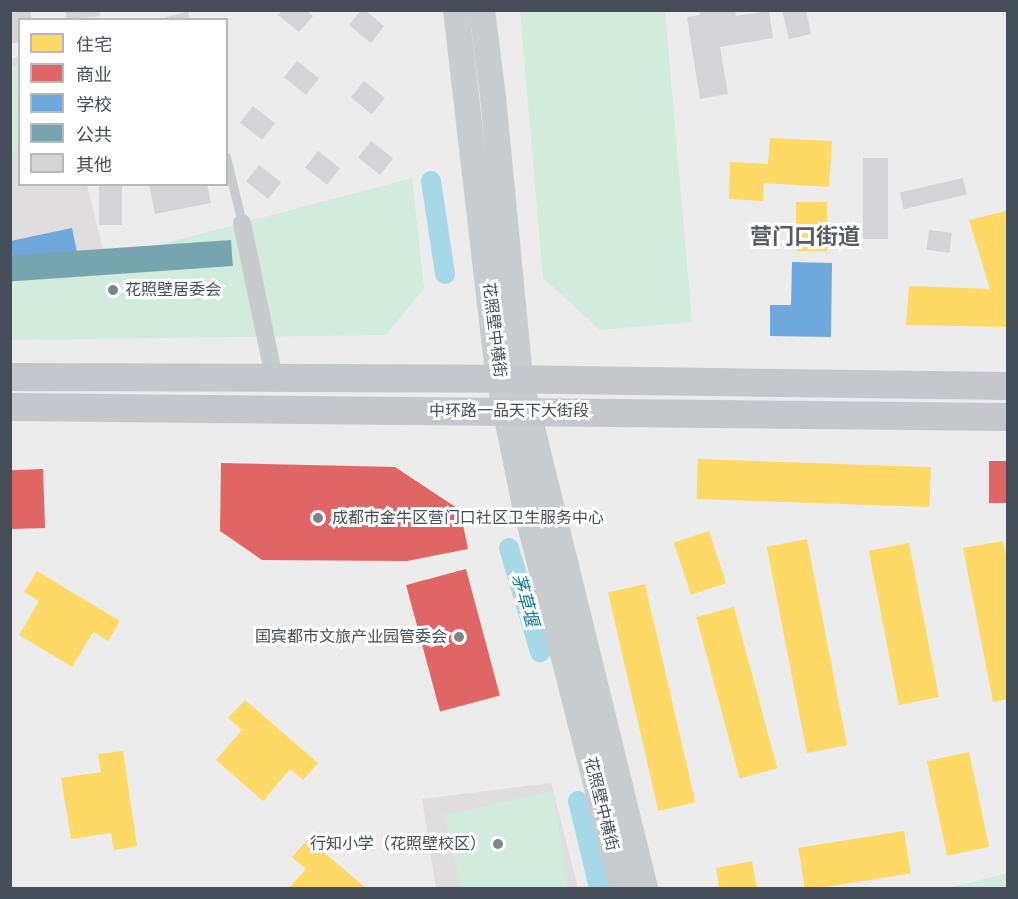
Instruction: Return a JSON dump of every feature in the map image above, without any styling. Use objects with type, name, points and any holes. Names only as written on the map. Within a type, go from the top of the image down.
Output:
[{"type":"main road","name":"中环路一品天下大街段","points":[[10,377],[510,379],[1008,386]]},
{"type":"main road","name":"中环路一品天下大街段","points":[[10,407],[1008,417]]},
{"type":"street","name":"花照壁中横街","points":[[456,10],[516,411],[645,888]]},
{"type":"street","name":"花照壁中横街","points":[[482,10],[493,98],[510,379]]},
{"type":"street","points":[[242,223],[274,378]]},
{"type":"street","name":"花照壁中横街","points":[[516,411],[525,501],[623,888]]},
{"type":"lane","points":[[228,165],[242,223]]},
{"type":"shaded area","points":[[18,57],[18,186],[87,186],[105,258],[11,283],[10,59]]},
{"type":"shaded area","name":"行知小学（花照壁校区）","points":[[551,783],[578,888],[436,888],[422,799]]},
{"type":"green space","points":[[520,11],[665,11],[692,322],[600,330],[543,278]]},
{"type":"green space","points":[[11,66],[18,66],[18,153],[11,153]]},
{"type":"green space","points":[[412,178],[424,288],[386,335],[11,340],[11,284]]},
{"type":"green space","name":"行知小学（花照壁校区）","points":[[553,791],[568,888],[461,888],[444,815]]},
{"type":"green space","points":[[1007,873],[1007,888],[949,888]]},
{"type":"building: 住宅","points":[[770,138],[832,141],[829,187],[764,183],[763,201],[729,199],[730,162],[768,164]]},
{"type":"building: 住宅","points":[[796,202],[827,202],[827,251],[796,251]]},
{"type":"building: 住宅","points":[[1006,211],[1008,327],[906,325],[909,286],[990,289],[969,220]]},
{"type":"building: 住宅","points":[[698,459],[931,467],[929,507],[697,499]]},
{"type":"building: 住宅","points":[[709,531],[726,583],[691,595],[674,542]]},
{"type":"building: 住宅","points":[[807,539],[847,745],[807,753],[767,547]]},
{"type":"building: 住宅","points":[[1003,541],[1008,565],[1008,699],[993,702],[963,548]]},
{"type":"building: 住宅","points":[[909,543],[939,697],[899,705],[869,551]]},
{"type":"building: 住宅","points":[[37,571],[120,621],[108,641],[93,632],[72,667],[19,635],[39,601],[24,592]]},
{"type":"building: 住宅","points":[[645,584],[695,802],[658,811],[608,593]]},
{"type":"building: 住宅","points":[[734,607],[777,768],[740,778],[696,617]]},
{"type":"building: 住宅","points":[[245,700],[318,763],[303,780],[290,769],[263,801],[216,760],[242,730],[228,718]]},
{"type":"building: 住宅","points":[[123,751],[137,846],[114,850],[111,833],[71,839],[61,778],[101,772],[98,754]]},
{"type":"building: 住宅","points":[[969,752],[989,847],[947,856],[927,761]]},
{"type":"building: 住宅","points":[[904,831],[911,873],[819,888],[805,888],[798,848]]},
{"type":"building: 住宅","points":[[308,839],[366,888],[289,888],[306,869],[292,857]]},
{"type":"building: 住宅","points":[[752,861],[757,888],[719,888],[716,868]]},
{"type":"building: 商业","points":[[989,461],[1008,461],[1008,503],[989,503]]},
{"type":"building: 商业","points":[[221,463],[395,467],[460,510],[468,549],[407,561],[262,560],[220,531]]},
{"type":"building: 商业","points":[[43,469],[45,528],[12,529],[10,470]]},
{"type":"building: 商业","points":[[466,569],[500,696],[440,712],[406,585]]},
{"type":"building: 学校","points":[[72,228],[78,256],[15,270],[10,241]]},
{"type":"building: 学校","points":[[792,262],[832,263],[831,337],[770,336],[770,305],[791,305]]},
{"type":"building: 公共","points":[[231,240],[233,266],[10,282],[10,255]]},
{"type":"building: 其他","points":[[30,10],[32,18],[18,18],[18,42],[10,44],[10,13]]},
{"type":"building: 其他","points":[[65,10],[99,10],[100,16],[84,18],[67,18]]},
{"type":"building: 其他","points":[[282,10],[306,10],[313,16],[299,32],[278,15]]},
{"type":"building: 其他","points":[[361,10],[365,10],[384,26],[371,43],[349,25]]},
{"type":"building: 其他","points":[[699,10],[735,10],[736,16],[769,11],[773,38],[720,47],[728,94],[700,99],[687,17],[700,15]]},
{"type":"building: 其他","points":[[782,10],[806,10],[811,34],[789,39]]},
{"type":"building: 其他","points":[[188,11],[190,18],[164,18]]},
{"type":"building: 其他","points":[[297,61],[319,78],[306,95],[284,78]]},
{"type":"building: 其他","points":[[364,81],[385,98],[372,114],[351,97]]},
{"type":"building: 其他","points":[[253,106],[275,123],[262,140],[240,123]]},
{"type":"building: 其他","points":[[371,141],[393,158],[380,175],[358,158]]},
{"type":"building: 其他","points":[[318,151],[340,168],[327,185],[305,168]]},
{"type":"building: 其他","points":[[863,158],[888,158],[888,239],[863,239]]},
{"type":"building: 其他","points":[[259,165],[281,182],[268,199],[246,182]]},
{"type":"building: 其他","points":[[963,178],[967,195],[903,209],[900,193]]},
{"type":"building: 其他","points":[[99,186],[122,186],[122,225],[99,225]]},
{"type":"building: 其他","points":[[149,186],[207,186],[211,203],[155,214]]},
{"type":"building: 其他","points":[[929,230],[952,233],[949,253],[927,250]]},
{"type":"waterway","name":"茅草堰","points":[[431,181],[445,274]]},
{"type":"waterway","name":"茅草堰","points":[[509,548],[540,652]]},
{"type":"waterway","name":"茅草堰","points":[[578,801],[599,888]]},
{"type":"place","name":"花照壁居委会","points":[[113,290]]},
{"type":"place","name":"成都市金牛区营门口社区卫生服务中心","points":[[318,518]]},
{"type":"place","name":"国宾都市文旅产业园管委会","points":[[459,637]]},
{"type":"place","name":"行知小学（花照壁校区）","points":[[498,844]]},
{"type":"district","name":"营门口街道","points":[[805,237]]}]
